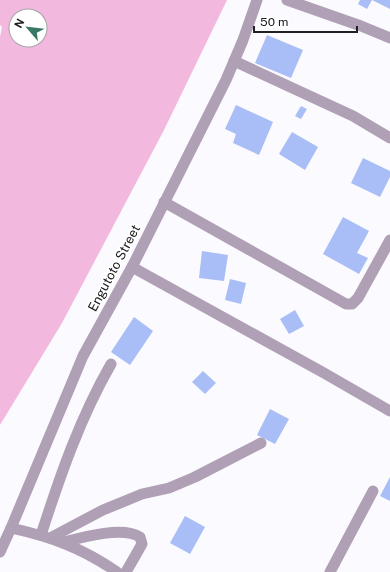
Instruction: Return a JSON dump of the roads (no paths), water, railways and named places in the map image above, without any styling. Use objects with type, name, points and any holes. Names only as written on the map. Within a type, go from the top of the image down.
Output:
[{"type":"street","name":"Engutoto Street","points":[[0,552],[83,356],[132,267],[226,80],[243,40],[257,0]]},
{"type":"street","points":[[287,0],[361,26],[390,38]]},
{"type":"street","points":[[234,61],[353,116],[390,138]]},
{"type":"street","points":[[164,202],[346,304],[352,304],[358,298],[390,240]]},
{"type":"street","points":[[132,267],[324,372],[390,411]]},
{"type":"street","points":[[45,536],[66,462],[97,388],[111,364]]},
{"type":"street","points":[[45,536],[142,494],[169,488],[195,477],[261,443]]},
{"type":"street","points":[[330,572],[373,491]]},
{"type":"street","points":[[11,528],[64,542],[85,552],[117,572]]},
{"type":"street","points":[[64,542],[83,537],[107,534],[125,532],[135,534],[140,538],[142,544],[126,572]]}]
